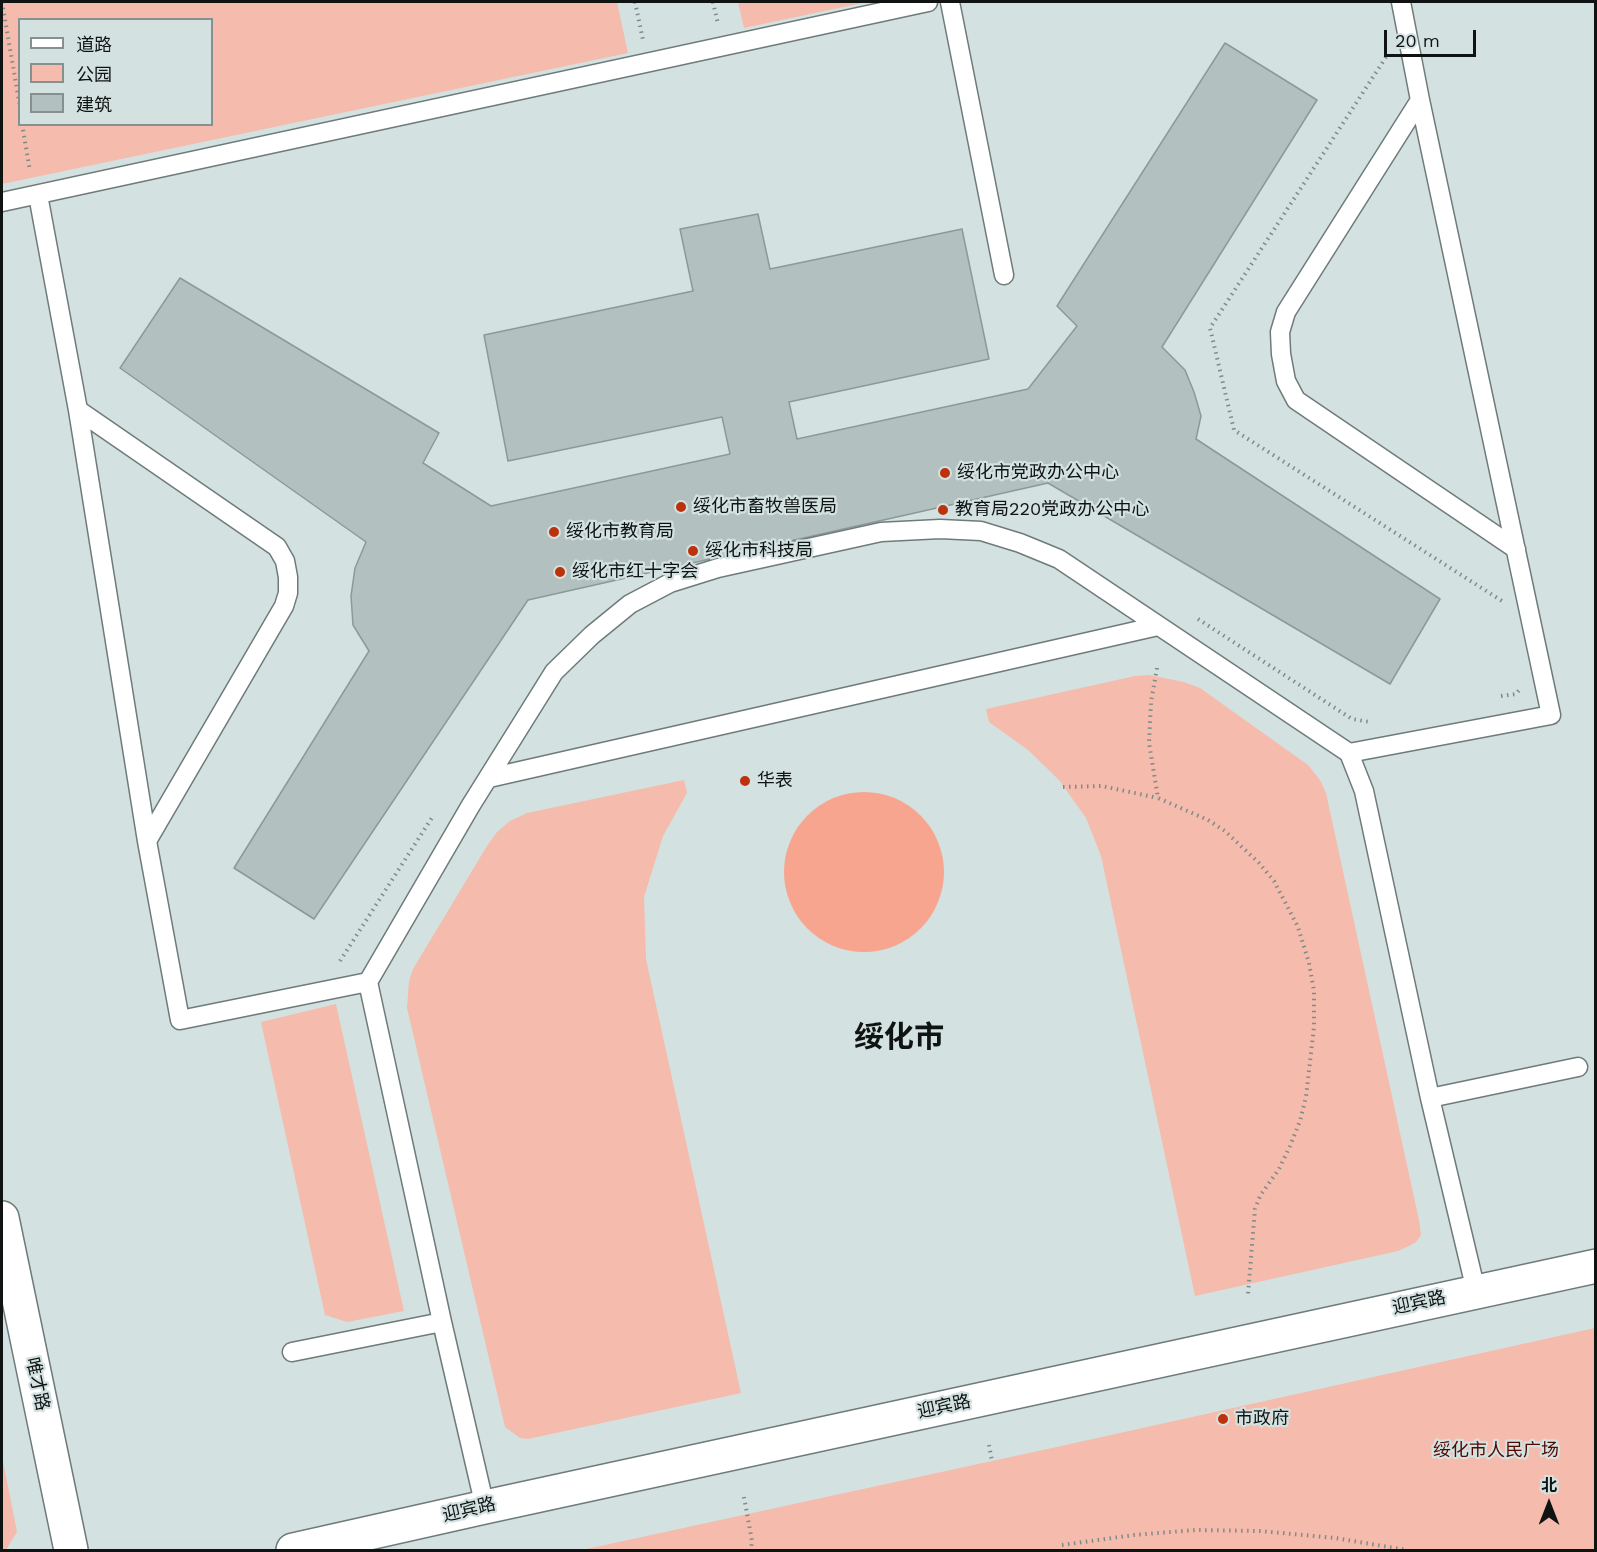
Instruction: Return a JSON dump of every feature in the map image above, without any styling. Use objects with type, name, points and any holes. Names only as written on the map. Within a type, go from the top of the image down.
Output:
[{"type":"main road","name":"唯才路","points":[[2,1218],[71,1551]]},
{"type":"main road","name":"迎宾路","points":[[293,1551],[485,1507],[1596,1266]]},
{"type":"lane","points":[[2,202],[928,2]]},
{"type":"lane","points":[[950,2],[1004,275]]},
{"type":"lane","points":[[1349,753],[1551,715],[1401,2]]},
{"type":"lane","points":[[1420,100],[1286,312],[1280,332],[1286,381],[1296,400],[1516,549]]},
{"type":"lane","points":[[36,195],[78,410],[147,841],[180,1020],[368,982]]},
{"type":"lane","points":[[78,410],[277,548],[285,561],[288,577],[288,593],[284,606],[147,841]]},
{"type":"lane","points":[[485,1507],[368,982],[471,805],[554,672],[592,635],[630,604],[670,583],[718,568],[881,532],[940,529],[981,531],[1020,543],[1059,559],[1349,753],[1364,791],[1430,1098],[1476,1291]]},
{"type":"lane","points":[[489,778],[1158,626]]},
{"type":"lane","points":[[1430,1098],[1578,1067]]},
{"type":"lane","points":[[292,1352],[442,1322]]},
{"type":"path","points":[[2,2],[18,95]]},
{"type":"path","points":[[635,2],[648,61]]},
{"type":"path","points":[[1390,50],[1210,328],[1234,430],[1507,604]]},
{"type":"path","points":[[22,126],[36,195]]},
{"type":"path","points":[[1191,614],[1352,719],[1377,721]]},
{"type":"path","points":[[1157,668],[1151,702],[1149,743],[1158,798]]},
{"type":"path","points":[[1494,698],[1516,693],[1525,683]]},
{"type":"path","points":[[1063,787],[1102,786],[1158,798],[1208,820],[1225,831],[1259,863],[1274,881],[1298,927],[1309,963],[1314,991],[1314,1027],[1306,1097],[1290,1146],[1279,1169],[1260,1196],[1255,1209],[1248,1294]]},
{"type":"path","points":[[336,967],[436,811]]},
{"type":"path","points":[[989,1445],[992,1461]]},
{"type":"path","points":[[744,1497],[752,1541],[751,1551]]},
{"type":"path","points":[[1062,1545],[1134,1534],[1195,1530],[1335,1538],[1406,1551]]},
{"type":"green space","points":[[2,2],[617,2],[628,53],[2,184]]},
{"type":"green space","points":[[738,2],[867,2],[744,28]]},
{"type":"green space","points":[[1149,675],[1184,682],[1200,688],[1308,765],[1320,780],[1326,793],[1419,1220],[1421,1235],[1416,1242],[1398,1251],[1195,1296],[1101,856],[1086,818],[1059,780],[1028,750],[989,722],[986,709],[1135,676]]},
{"type":"green space","points":[[684,780],[687,793],[663,836],[644,897],[646,959],[741,1393],[528,1439],[520,1438],[505,1427],[407,1008],[409,981],[413,969],[487,846],[497,832],[510,821],[527,813]]},
{"type":"green space","points":[[336,1004],[404,1311],[347,1322],[325,1315],[261,1022]]},
{"type":"green space","name":"绥化市人民广场","points":[[1595,1328],[1595,1550],[582,1550],[1052,1448]]},
{"type":"green space","points":[[2,1456],[17,1532],[6,1550],[2,1550]]},
{"type":"shaded area","points":[[864,792],[880,793],[895,798],[909,805],[921,815],[931,827],[938,841],[943,856],[943,888],[938,903],[931,917],[921,929],[909,939],[895,946],[880,951],[864,952],[848,951],[833,946],[819,939],[807,929],[797,917],[790,903],[785,888],[784,872],[785,856],[790,841],[797,827],[807,815],[819,805],[833,798],[848,793]]},
{"type":"building","name":"绥化市党政办公中心","points":[[1225,43],[1317,100],[1162,347],[1185,370],[1194,392],[1201,416],[1196,439],[1440,599],[1390,684],[1048,483],[528,600],[314,919],[234,868],[369,651],[353,625],[351,596],[355,568],[366,542],[120,368],[180,278],[439,433],[423,463],[491,506],[730,454],[722,417],[508,461],[484,335],[693,291],[680,229],[758,214],[770,269],[962,229],[989,359],[789,402],[797,439],[1028,389],[1077,326],[1057,306]]},
{"type":"place","name":"绥化市党政办公中心","points":[[945,473]]},
{"type":"place","name":"绥化市畜牧兽医局","points":[[681,507]]},
{"type":"place","name":"教育局220党政办公中心","points":[[943,510]]},
{"type":"place","name":"绥化市教育局","points":[[554,532]]},
{"type":"place","name":"绥化市科技局","points":[[693,551]]},
{"type":"place","name":"绥化市红十字会","points":[[560,572]]},
{"type":"place","name":"华表","points":[[745,781]]},
{"type":"place","name":"市政府","points":[[1223,1419]]},
{"type":"district","name":"绥化市","points":[[899,1038]]}]
